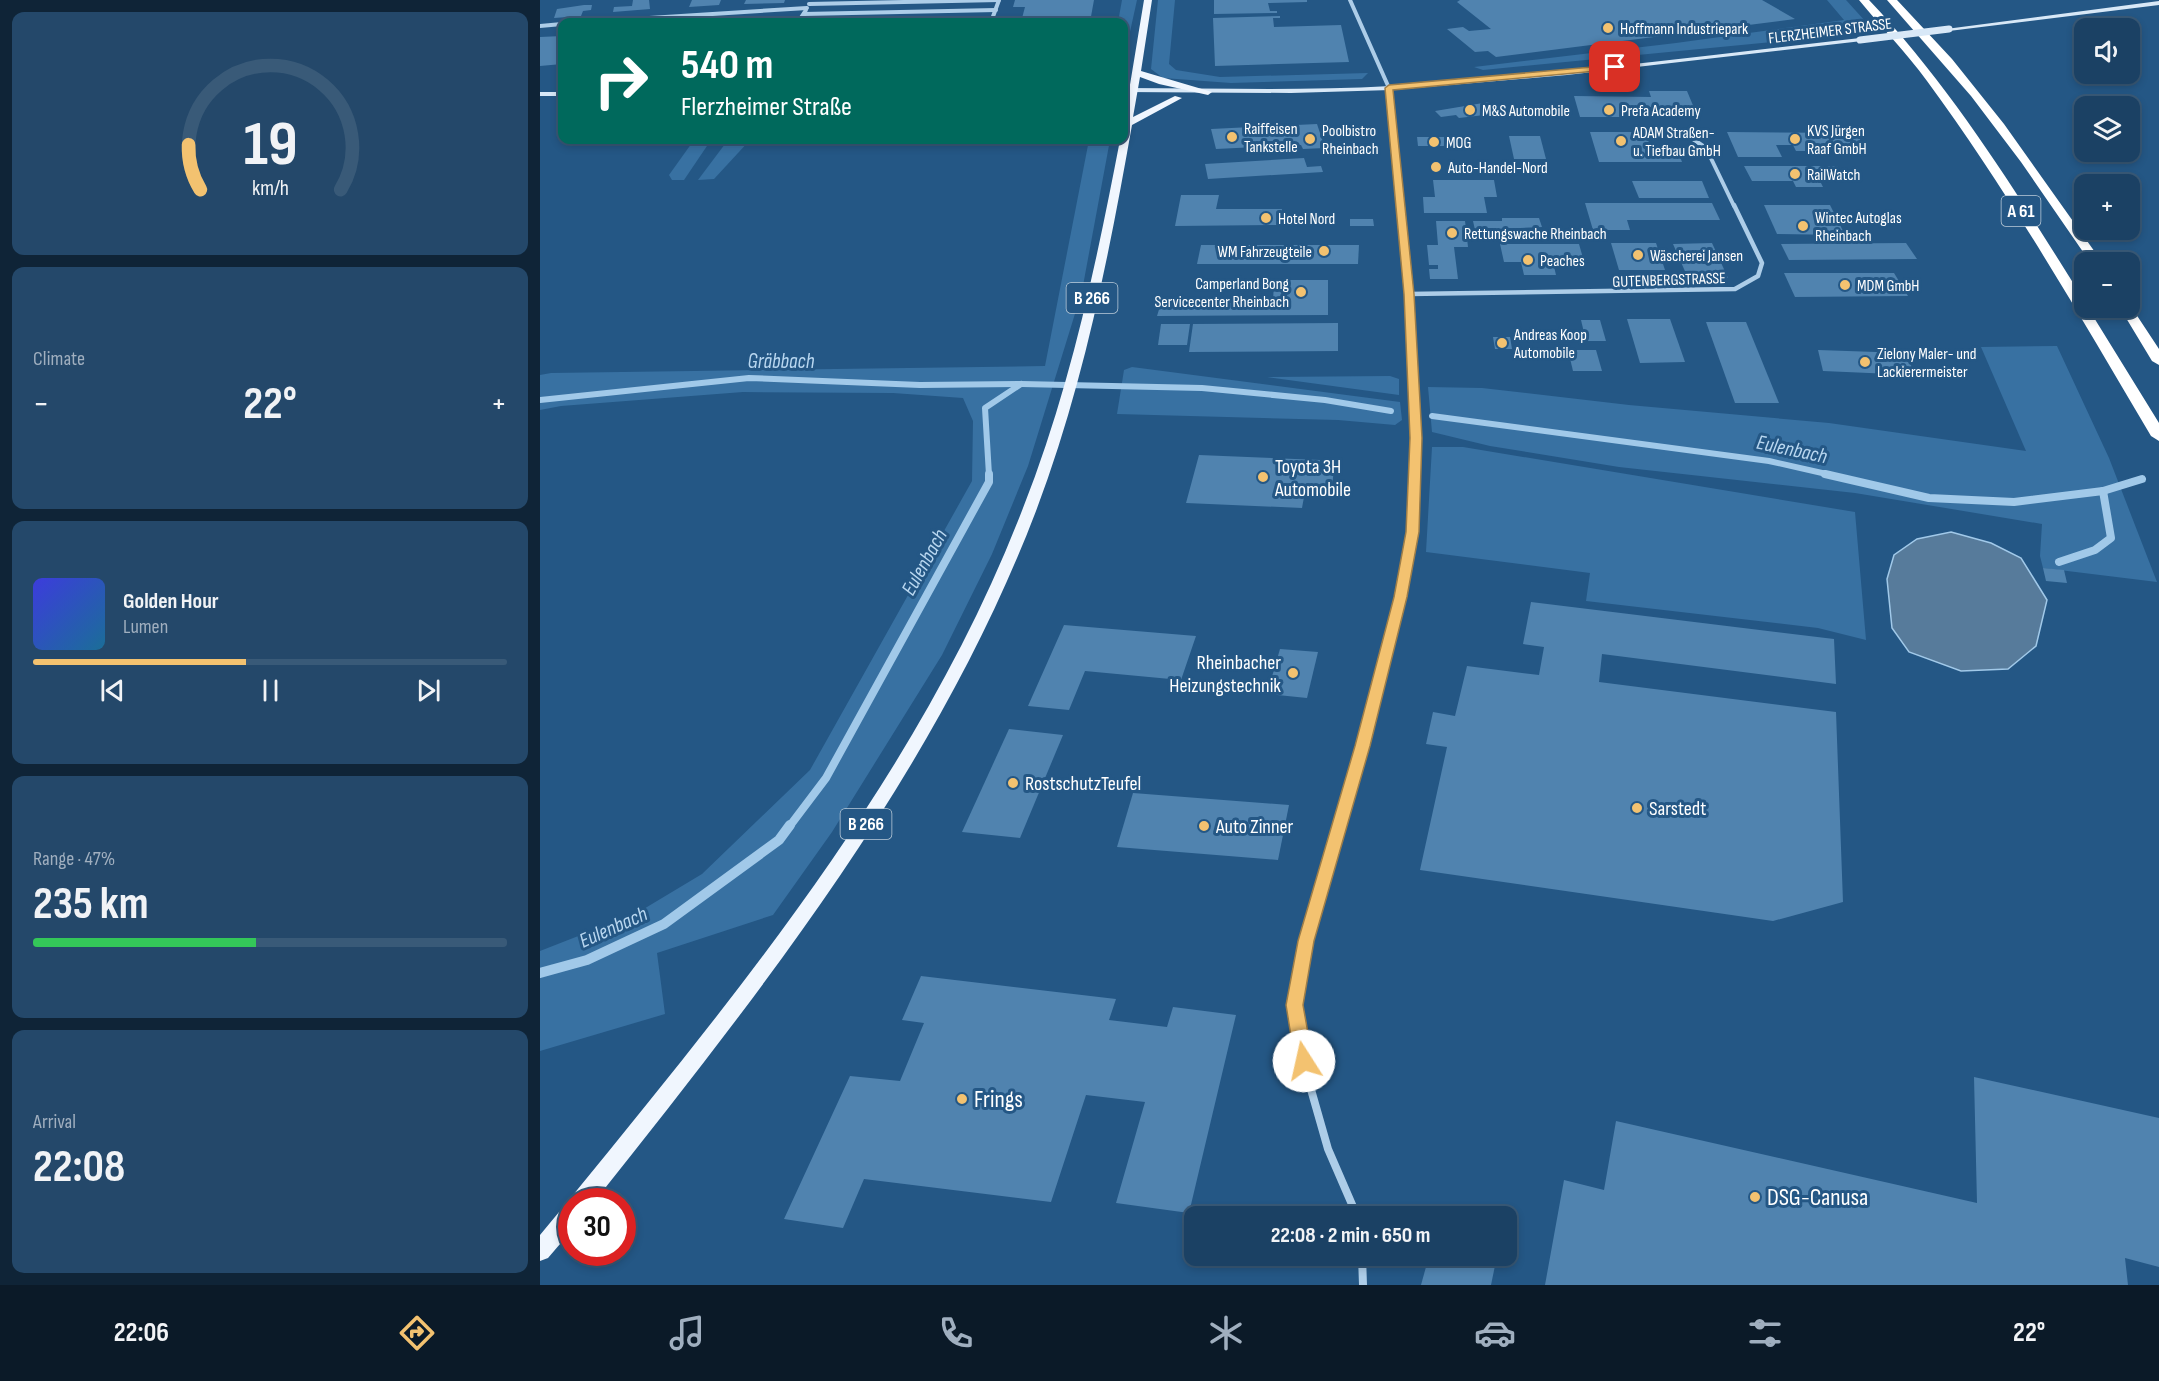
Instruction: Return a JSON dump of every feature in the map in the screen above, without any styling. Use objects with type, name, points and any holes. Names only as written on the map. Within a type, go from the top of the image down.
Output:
[{"type":"highway","name":"A 61","points":[[1864,0],[1890,27],[1950,105],[2015,202],[2159,436]]},
{"type":"highway","name":"A 61","points":[[1892,0],[1916,24],[1984,106],[2090,252]]},
{"type":"highway","points":[[2133,318],[2159,362]]},
{"type":"main road","name":"B 266","points":[[1128,94],[1135,72],[1148,0]]},
{"type":"main road","name":"FLERZHEIMER STRASSE","points":[[1128,94],[1389,88],[1535,76],[1860,40],[2159,3]]},
{"type":"main road","points":[[1128,68],[1137,62]]},
{"type":"main road","points":[[1135,72],[1162,82],[1208,92]]},
{"type":"main road","name":"FLERZHEIMER STRASSE","points":[[1128,94],[1178,98],[1247,92]]},
{"type":"main road","points":[[540,94],[558,94]]},
{"type":"main road","points":[[1128,118],[1178,98]]},
{"type":"main road","name":"B 266","points":[[592,1188],[682,1077],[852,846],[916,745],[955,672],[1012,553],[1050,452],[1076,373],[1122,144]]},
{"type":"main road","points":[[540,1251],[558,1230]]},
{"type":"street","points":[[636,18],[809,4],[999,0],[993,18]]},
{"type":"street","points":[[1350,0],[1389,88],[1409,294],[1416,438],[1412,532],[1401,597],[1363,746],[1306,941],[1295,1005],[1308,1079],[1325,1139],[1353,1206]]},
{"type":"street","points":[[801,18],[809,4]]},
{"type":"street","points":[[804,14],[996,10]]},
{"type":"street","points":[[540,26],[558,24]]},
{"type":"street","name":"GUTENBERGSTRASSE","points":[[1409,294],[1689,293],[1735,289],[1752,281],[1758,276],[1762,263],[1706,148],[1684,133]]},
{"type":"street","points":[[1362,1266],[1363,1285]]},
{"type":"shaded area","points":[[1122,0],[1137,0],[1128,41],[1128,18],[1119,18]]},
{"type":"shaded area","points":[[1158,0],[1175,0],[1169,64],[1176,70],[1220,77],[1368,73],[1362,79],[1231,83],[1163,78],[1151,69]]},
{"type":"shaded area","points":[[1827,0],[1846,0],[1875,32],[1483,70],[1474,67],[1844,20]]},
{"type":"shaded area","points":[[691,144],[708,144],[684,180],[672,180],[669,175]]},
{"type":"shaded area","points":[[725,144],[746,144],[714,179],[698,180]]},
{"type":"shaded area","points":[[1088,144],[1109,144],[1082,291],[1028,466],[992,554],[942,655],[832,832],[773,915],[657,953],[665,1014],[540,1051],[540,951],[637,913],[702,874],[810,770],[972,481],[973,421],[963,398],[893,393],[743,392],[561,406],[540,410],[540,375],[551,373],[1045,366]]},
{"type":"shaded area","points":[[2057,346],[2109,458],[2157,582],[2043,568],[2040,556],[2042,524],[1855,493],[1619,467],[1490,446],[1432,432],[1428,387],[1482,388],[1629,405],[1829,423],[2026,451],[1981,347]]},
{"type":"shaded area","points":[[1132,367],[1400,402],[1402,420],[1395,425],[1338,420],[1117,414],[1124,370]]},
{"type":"shaded area","points":[[1390,376],[1399,379],[1399,395],[1267,377]]},
{"type":"shaded area","points":[[1432,447],[1463,447],[1855,512],[1866,640],[1818,628],[1586,601],[1590,573],[1426,552]]},
{"type":"shaded area","points":[[1951,532],[1991,543],[2021,558],[2047,600],[2036,646],[2008,669],[1961,671],[1909,652],[1892,628],[1887,579],[1894,555],[1917,539]]},
{"type":"building","points":[[633,0],[649,0],[650,9],[613,12],[614,7],[632,6]]},
{"type":"building","points":[[692,0],[721,0],[719,5],[689,7]]},
{"type":"building","points":[[746,0],[785,0],[784,3],[744,4]]},
{"type":"building","points":[[1015,0],[1094,0],[1091,18],[1022,18],[1025,7],[1013,7]]},
{"type":"building","points":[[1214,0],[1307,0],[1307,2],[1268,3],[1270,11],[1277,11],[1277,13],[1214,14]]},
{"type":"building","name":"Hoffmann Industriepark","points":[[1460,0],[1762,0],[1795,19],[1496,57],[1488,51],[1475,52],[1447,29],[1463,27],[1469,31],[1491,29],[1457,2]]},
{"type":"building","points":[[592,5],[591,10],[583,11],[581,16],[554,18],[557,9]]},
{"type":"building","points":[[899,16],[898,18],[827,18]]},
{"type":"building","points":[[1280,16],[1280,18],[1273,18],[1274,27],[1341,25],[1349,62],[1215,66],[1213,18]]},
{"type":"building","points":[[558,36],[558,64],[540,66],[540,37]]},
{"type":"building","points":[[1649,91],[1687,91],[1697,115],[1658,115],[1655,107],[1619,107],[1623,117],[1580,117],[1574,96],[1651,97]]},
{"type":"building","name":"M&S Automobile","points":[[1489,102],[1501,113],[1459,118],[1456,115],[1441,117],[1435,111]]},
{"type":"building","points":[[1317,124],[1325,148],[1303,149],[1301,145],[1216,149],[1211,129]]},
{"type":"building","name":"ADAM Straßen- u. Tiefbau GmbH","points":[[1590,132],[1645,132],[1652,151],[1678,151],[1682,162],[1599,162]]},
{"type":"building","name":"KVS Jürgen Raaf GmbH","points":[[1727,132],[1856,133],[1867,151],[1796,151],[1793,145],[1776,145],[1782,157],[1738,157]]},
{"type":"building","points":[[1509,136],[1540,136],[1546,159],[1514,159]]},
{"type":"building","points":[[1417,137],[1463,137],[1464,146],[1418,146]]},
{"type":"building","points":[[1304,158],[1307,167],[1321,166],[1323,172],[1208,179],[1205,164]]},
{"type":"building","name":"RailWatch","points":[[1744,166],[1837,166],[1846,181],[1820,181],[1823,187],[1796,187],[1793,181],[1752,181]]},
{"type":"building","points":[[1433,180],[1494,180],[1497,197],[1484,197],[1487,213],[1424,213],[1423,197],[1435,197]]},
{"type":"building","points":[[1632,181],[1702,181],[1709,198],[1639,198]]},
{"type":"building","points":[[1181,195],[1219,195],[1216,209],[1282,209],[1280,225],[1175,226]]},
{"type":"building","points":[[1585,203],[1712,203],[1720,220],[1627,220],[1630,230],[1593,230]]},
{"type":"building","points":[[1764,205],[1830,205],[1845,235],[1777,234]]},
{"type":"building","points":[[1502,218],[1539,218],[1542,227],[1475,230],[1473,221],[1502,221]]},
{"type":"building","points":[[1350,219],[1373,219],[1374,226],[1350,226]]},
{"type":"building","points":[[1436,221],[1465,221],[1468,247],[1454,247],[1458,279],[1430,279],[1429,269],[1438,269],[1438,265],[1429,265],[1427,245],[1438,245]]},
{"type":"building","points":[[1611,243],[1656,243],[1665,270],[1619,270]]},
{"type":"building","points":[[1712,243],[1728,278],[1688,278],[1673,244]]},
{"type":"building","points":[[1906,243],[1917,259],[1789,260],[1781,244]]},
{"type":"building","name":"Peaches","points":[[1500,244],[1579,244],[1583,258],[1552,258],[1556,275],[1524,275],[1521,262],[1504,262]]},
{"type":"building","points":[[1201,245],[1359,245],[1358,264],[1197,264]]},
{"type":"building","name":"MDM GmbH","points":[[1784,273],[1894,273],[1908,296],[1795,297]]},
{"type":"building","name":"Camperland Bong Servicecenter Rheinbach","points":[[1274,280],[1328,280],[1328,315],[1157,316],[1161,303],[1273,303]]},
{"type":"building","points":[[1627,319],[1670,319],[1685,362],[1640,363]]},
{"type":"building","points":[[1581,320],[1600,320],[1606,341],[1586,341]]},
{"type":"building","points":[[1706,322],[1746,322],[1779,403],[1735,403]]},
{"type":"building","points":[[1338,323],[1338,351],[1189,352],[1193,324]]},
{"type":"building","points":[[1161,324],[1190,324],[1187,345],[1158,345]]},
{"type":"building","name":"Andreas Koop Automobile","points":[[1493,337],[1510,337],[1512,349],[1495,349]]},
{"type":"building","points":[[1568,350],[1596,350],[1602,371],[1573,371]]},
{"type":"building","name":"Zielony Maler- und Lackierermeister","points":[[1818,350],[1906,353],[1915,375],[1823,371]]},
{"type":"building","name":"Toyota 3H Automobile","points":[[1199,455],[1320,460],[1318,468],[1334,468],[1332,487],[1306,486],[1302,508],[1186,503]]},
{"type":"building","points":[[2043,568],[2064,570],[2067,583],[2046,581]]},
{"type":"building","name":"Sarstedt","points":[[1531,602],[1834,639],[1836,684],[1602,654],[1599,682],[1836,712],[1843,902],[1773,921],[1420,870],[1447,747],[1426,744],[1433,712],[1455,716],[1467,666],[1539,675],[1544,647],[1523,644]]},
{"type":"building","points":[[1064,625],[1196,636],[1181,680],[1085,671],[1069,710],[1028,706]]},
{"type":"building","name":"Rheinbacher Heizungstechnik","points":[[1280,649],[1318,652],[1307,698],[1267,694]]},
{"type":"building","name":"RostschutzTeufel","points":[[1009,729],[1063,735],[1020,838],[962,832]]},
{"type":"building","name":"Auto Zinner","points":[[1133,793],[1289,805],[1278,860],[1117,847]]},
{"type":"building","name":"Frings","points":[[921,976],[1116,999],[1109,1020],[1167,1027],[1173,1007],[1236,1015],[1191,1206],[1184,1206],[1184,1212],[1116,1203],[1145,1102],[1086,1095],[1051,1202],[864,1179],[843,1228],[784,1219],[850,1076],[900,1081],[924,1023],[902,1020]]},
{"type":"building","name":"DSG-Canusa","points":[[1974,1077],[2159,1118],[2159,1267],[2125,1258],[2128,1285],[1545,1285],[1564,1180],[1604,1190],[1616,1121],[1977,1203]]},
{"type":"building","points":[[1426,1266],[1495,1266],[1491,1285],[1421,1285]]},
{"type":"waterway","name":"Gräbbach","points":[[540,400],[749,378],[920,385],[1021,384]]},
{"type":"waterway","name":"Eulenbach","points":[[989,475],[985,408],[1021,384]]},
{"type":"waterway","name":"Eulenbach","points":[[1021,384],[1202,388],[1325,400],[1391,411]]},
{"type":"waterway","name":"Eulenbach","points":[[1432,416],[1769,461],[1831,475]]},
{"type":"waterway","name":"Eulenbach","points":[[1825,474],[1929,498],[2014,502],[2103,491]]},
{"type":"waterway","name":"Eulenbach","points":[[789,827],[826,778],[989,482],[989,475]]},
{"type":"waterway","name":"Eulenbach","points":[[2103,491],[2142,479]]},
{"type":"waterway","points":[[2059,562],[2095,550],[2111,538],[2103,491]]},
{"type":"waterway","name":"Eulenbach","points":[[540,973],[587,960],[664,924],[779,840],[790,825]]},
{"type":"place","name":"Hoffmann Industriepark","points":[[1608,28]]},
{"type":"place","name":"M&S Automobile","points":[[1470,110]]},
{"type":"place","name":"Prefa Academy","points":[[1609,110]]},
{"type":"place","name":"Raiffeisen Tankstelle","points":[[1232,137]]},
{"type":"place","name":"Poolbistro Rheinbach","points":[[1310,139]]},
{"type":"place","name":"KVS Jürgen Raaf GmbH","points":[[1795,139]]},
{"type":"place","name":"ADAM Straßen- u. Tiefbau GmbH","points":[[1621,141]]},
{"type":"place","name":"MOG","points":[[1434,142]]},
{"type":"place","name":"Auto-Handel-Nord","points":[[1436,167]]},
{"type":"place","name":"RailWatch","points":[[1795,174]]},
{"type":"place","name":"Hotel Nord","points":[[1266,218]]},
{"type":"place","name":"Wintec Autoglas Rheinbach","points":[[1803,226]]},
{"type":"place","name":"Rettungswache Rheinbach","points":[[1452,233]]},
{"type":"place","name":"WM Fahrzeugteile","points":[[1324,251]]},
{"type":"place","name":"Wäscherei Jansen","points":[[1638,255]]},
{"type":"place","name":"Peaches","points":[[1528,260]]},
{"type":"place","name":"MDM GmbH","points":[[1845,285]]},
{"type":"place","name":"Camperland Bong Servicecenter Rheinbach","points":[[1301,292]]},
{"type":"place","name":"Andreas Koop Automobile","points":[[1502,343]]},
{"type":"place","name":"Zielony Maler- und Lackierermeister","points":[[1865,362]]},
{"type":"place","name":"Toyota 3H Automobile","points":[[1263,477]]},
{"type":"place","name":"Rheinbacher Heizungstechnik","points":[[1293,673]]},
{"type":"place","name":"RostschutzTeufel","points":[[1013,783]]},
{"type":"place","name":"Sarstedt","points":[[1637,808]]},
{"type":"place","name":"Auto Zinner","points":[[1204,826]]},
{"type":"place","name":"Frings","points":[[962,1099]]},
{"type":"place","name":"DSG-Canusa","points":[[1755,1197]]},
{"type":"route","points":[[1304,1061],[1295,1005],[1306,941],[1363,746],[1401,597],[1412,532],[1416,438],[1409,294],[1389,88],[1615,67]]}]
